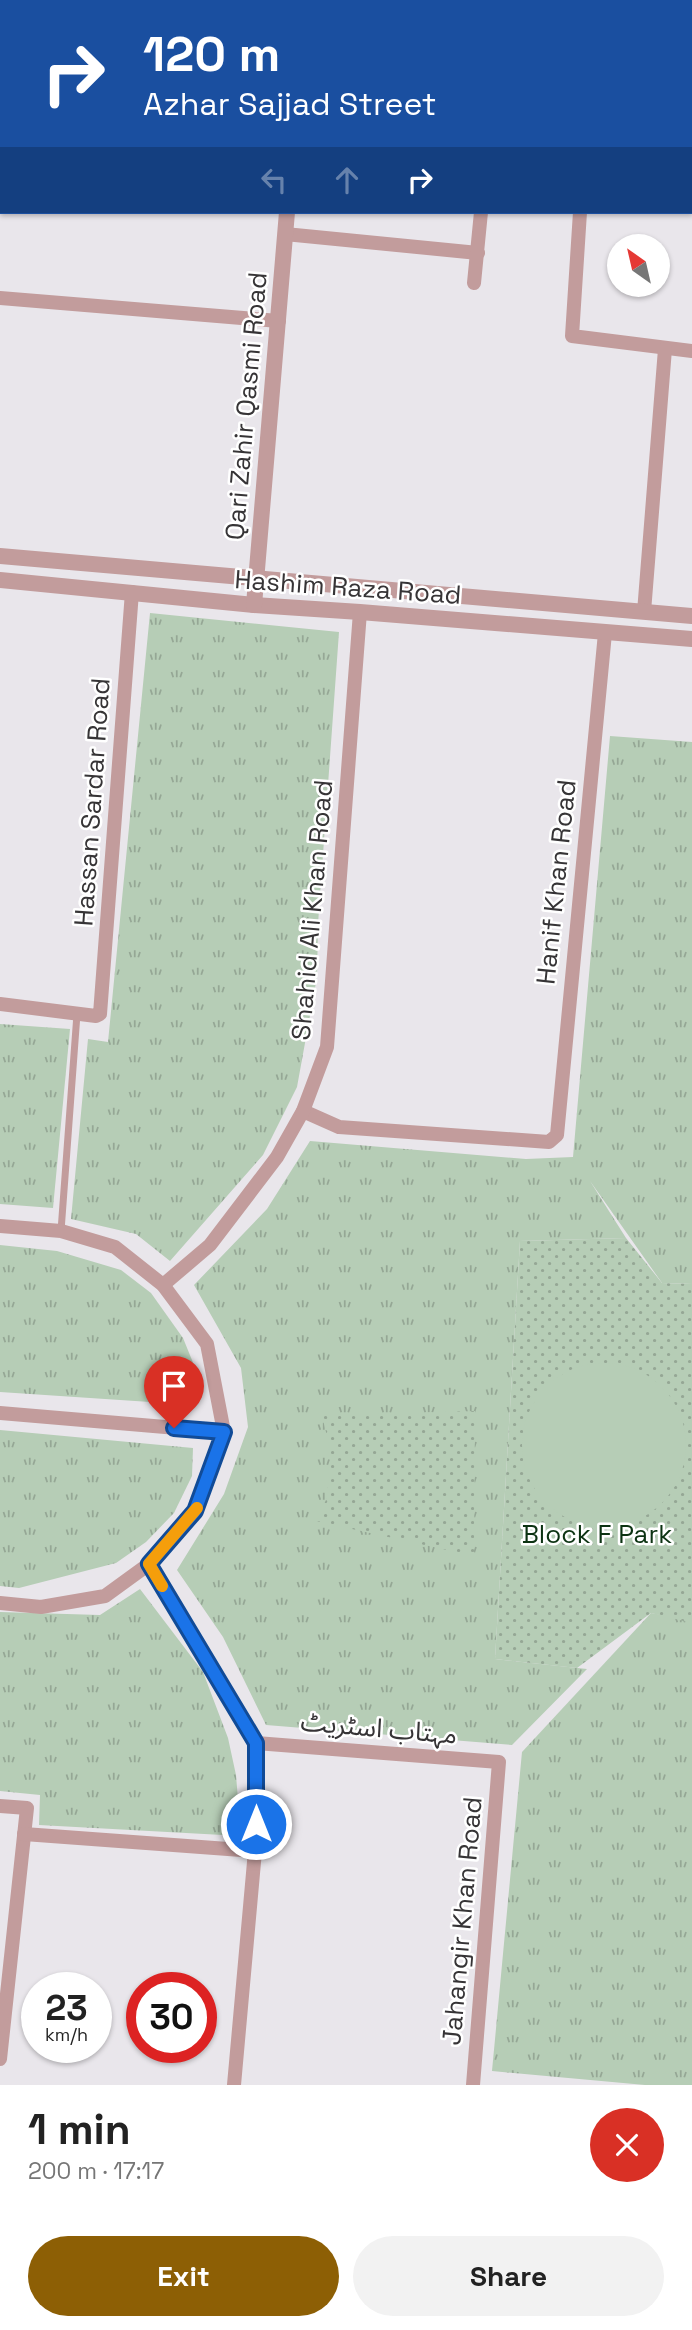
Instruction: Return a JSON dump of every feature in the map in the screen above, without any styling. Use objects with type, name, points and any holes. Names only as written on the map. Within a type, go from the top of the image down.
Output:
[{"type":"street","name":"Qari Zahir Qasmi Road","points":[[254,605],[287,214]]},
{"type":"street","points":[[474,283],[481,214]]},
{"type":"street","points":[[580,214],[572,336],[692,351]]},
{"type":"street","points":[[285,234],[478,253]]},
{"type":"street","points":[[0,298],[279,321]]},
{"type":"street","points":[[644,612],[665,349]]},
{"type":"street","name":"Hashim Raza Road","points":[[0,556],[692,616]]},
{"type":"street","name":"Hashim Raza Road","points":[[0,580],[254,605],[692,639]]},
{"type":"street","name":"Hassan Sardar Road","points":[[77,1013],[100,1014],[132,592]]},
{"type":"street","name":"Shahid Ali Khan Road","points":[[163,1285],[209,1245],[277,1157],[303,1111],[327,1047],[360,612]]},
{"type":"street","name":"Hanif Khan Road","points":[[303,1111],[339,1127],[548,1142],[557,1135],[605,633]]},
{"type":"street","points":[[0,1004],[77,1013]]},
{"type":"street","points":[[0,1226],[61,1231],[115,1247],[163,1285],[207,1344],[224,1432],[195,1511],[149,1564],[105,1596],[41,1607],[0,1603]]},
{"type":"street","points":[[0,1413],[224,1432]]},
{"type":"street","points":[[149,1564],[256,1743],[256,1851],[234,2085]]},
{"type":"street","name":"مہتاب اسٹریٹ","points":[[256,1743],[499,1762]]},
{"type":"street","name":"Jahangir Khan Road","points":[[473,2085],[499,1762]]},
{"type":"street","points":[[0,1806],[27,1808],[0,2059]]},
{"type":"street","points":[[24,1834],[256,1851]]},
{"type":"lane","points":[[61,1231],[77,1013]]},
{"type":"green space","points":[[150,613],[339,632],[318,924],[317,977],[297,1087],[263,1155],[170,1261],[136,1234],[71,1219],[88,1039],[108,1042]]},
{"type":"green space","points":[[610,736],[692,742],[692,1284],[662,1283],[590,1181],[626,1238],[520,1241],[495,1659],[587,1669],[512,1745],[266,1725],[223,1637],[177,1570],[224,1494],[248,1427],[241,1368],[194,1285],[267,1209],[310,1141],[526,1159],[573,1157]]},
{"type":"green space","points":[[0,1024],[70,1029],[53,1208],[0,1204]]},
{"type":"green space","name":"Block F Park","points":[[626,1238],[662,1283],[692,1284],[692,1623],[651,1613],[577,1668],[495,1659],[520,1241]]},
{"type":"green space","points":[[0,1245],[57,1251],[121,1270],[151,1293],[183,1338],[194,1365],[195,1405],[0,1392]]},
{"type":"green space","points":[[604,1363],[635,1369],[662,1387],[680,1414],[686,1445],[680,1476],[662,1503],[635,1521],[604,1527],[573,1521],[546,1503],[528,1476],[522,1445],[528,1414],[546,1387],[573,1369]]},
{"type":"green space","points":[[475,1411],[474,1556],[316,1521],[326,1500],[331,1452],[322,1416]]},
{"type":"green space","points":[[0,1430],[193,1448],[192,1476],[174,1513],[146,1542],[116,1563],[19,1588],[0,1586]]},
{"type":"green space","points":[[140,1589],[203,1672],[228,1738],[236,1775],[241,1836],[39,1825],[40,1795],[0,1791],[0,1612],[100,1615]]},
{"type":"green space","points":[[651,1613],[692,1620],[692,2085],[645,2085],[492,2071],[522,1752]]},
{"type":"slow traffic","points":[[162,1586],[149,1564],[197,1508]]},
{"type":"route","points":[[174,1428],[224,1432],[195,1511],[149,1564],[256,1743],[256,1824]]}]
